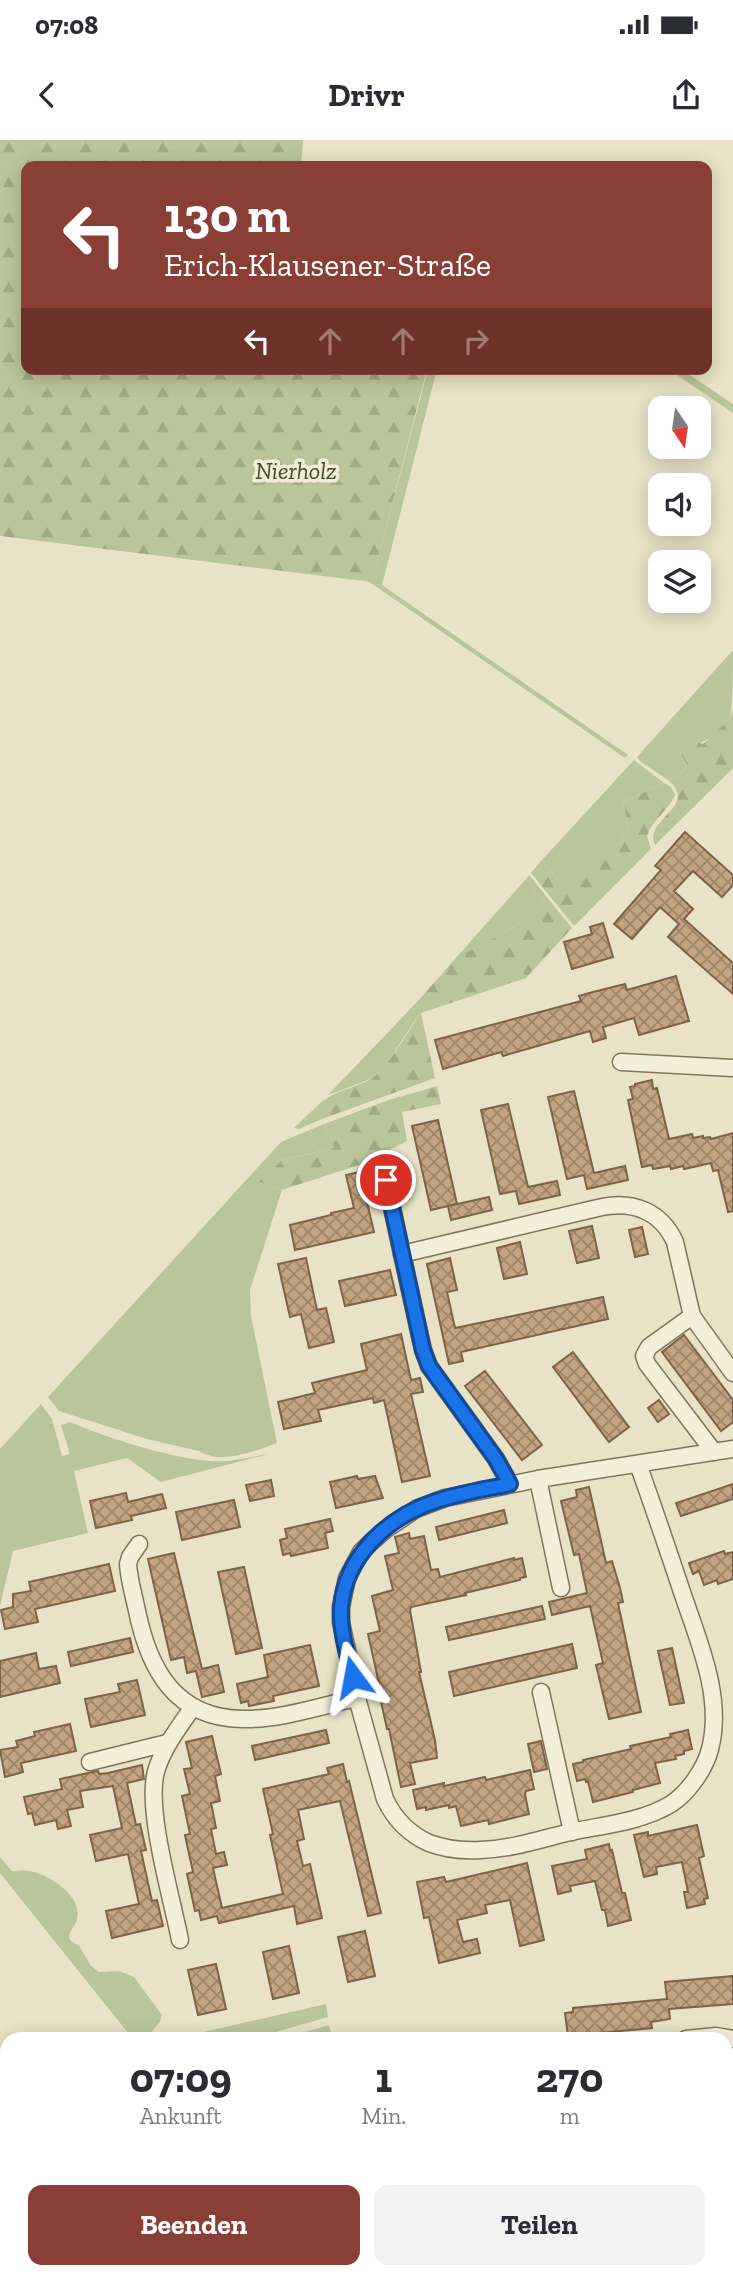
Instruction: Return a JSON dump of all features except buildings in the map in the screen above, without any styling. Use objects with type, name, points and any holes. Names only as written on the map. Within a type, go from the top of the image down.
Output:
[{"type":"street","points":[[621,1062],[733,1068]]},
{"type":"street","points":[[386,1180],[423,1350],[429,1366],[496,1459],[510,1484]]},
{"type":"street","points":[[402,1254],[602,1207],[639,1207],[656,1217],[671,1233],[692,1316],[733,1373]]},
{"type":"street","points":[[692,1316],[649,1347],[644,1356],[647,1364],[714,1452]]},
{"type":"street","points":[[638,1464],[706,1668],[713,1705],[709,1752],[695,1778],[673,1803],[642,1816],[524,1844],[485,1850],[442,1847],[415,1835],[396,1818],[385,1799],[343,1635],[341,1607],[347,1577],[361,1552],[385,1530],[416,1509],[445,1498],[538,1479],[733,1449]]},
{"type":"street","points":[[538,1479],[561,1588]]},
{"type":"street","points":[[139,1544],[130,1557],[129,1573],[148,1650],[153,1665],[168,1687],[193,1707],[230,1719],[257,1719],[357,1698]]},
{"type":"street","points":[[541,1692],[572,1832]]},
{"type":"street","points":[[180,1940],[152,1797],[156,1770],[167,1744],[193,1707]]},
{"type":"street","points":[[90,1762],[167,1744]]},
{"type":"green space","name":"Nierholz","points":[[0,140],[303,140],[301,161],[21,161],[21,375],[425,375],[372,582],[0,536]]},
{"type":"green space","points":[[426,375],[435,375],[382,585],[628,755],[625,758],[368,581],[372,581]]},
{"type":"green space","points":[[677,375],[690,375],[733,404],[733,413]]},
{"type":"green space","points":[[733,650],[730,718],[714,735],[679,752],[688,766],[676,778],[668,780],[637,757]]},
{"type":"green space","points":[[733,708],[733,768],[655,845],[653,836],[656,827],[678,798],[676,789],[668,780],[676,778],[688,766],[679,752],[681,737],[703,744],[730,719]]},
{"type":"green space","points":[[634,760],[664,783],[623,802],[629,829],[610,852],[568,887],[561,884],[542,860]]},
{"type":"green space","points":[[664,783],[671,787],[675,795],[649,830],[647,836],[651,849],[574,926],[531,873],[542,860],[561,884],[568,886],[610,852],[629,829],[623,802]]},
{"type":"green space","points":[[529,875],[572,928],[526,978],[421,1013],[435,1078],[322,1119],[317,1106],[324,1100],[371,1079],[383,1068],[420,1013],[417,1002],[463,950],[468,952],[508,930],[527,918],[543,902],[526,879]]},
{"type":"green space","points":[[526,879],[543,902],[527,918],[508,930],[468,953],[463,950]]},
{"type":"green space","points":[[417,1002],[420,1013],[385,1066],[373,1078],[328,1095]]},
{"type":"green space","points":[[437,1086],[441,1104],[402,1112],[407,1141],[362,1164],[282,1190],[259,1182],[282,1160],[334,1148],[324,1124]]},
{"type":"green space","points":[[317,1106],[322,1119],[299,1129],[294,1128]]},
{"type":"green space","points":[[324,1124],[334,1148],[282,1160],[260,1182],[282,1190],[250,1290],[251,1316],[277,1443],[238,1455],[217,1457],[147,1439],[59,1411],[48,1397],[281,1142]]},
{"type":"green space","points":[[41,1404],[52,1419],[62,1456],[70,1454],[61,1425],[70,1422],[125,1442],[190,1458],[226,1461],[269,1454],[161,1482],[127,1458],[74,1471],[88,1533],[13,1551],[0,1606],[0,1449]]},
{"type":"green space","points":[[0,1857],[12,1871],[37,1873],[55,1881],[70,1894],[77,1910],[76,1921],[69,1935],[70,1940],[80,1947],[91,1966],[99,1972],[119,1971],[134,1977],[162,2015],[151,2032],[127,2032],[0,1873]]},
{"type":"green space","points":[[326,2004],[328,2017],[276,2032],[203,2032]]},
{"type":"green space","points":[[329,2025],[330,2032],[305,2032]]},
{"type":"route","points":[[353,1677],[343,1635],[341,1607],[347,1577],[361,1552],[385,1530],[416,1509],[445,1498],[510,1484],[496,1459],[429,1366],[423,1350],[386,1180]]}]
